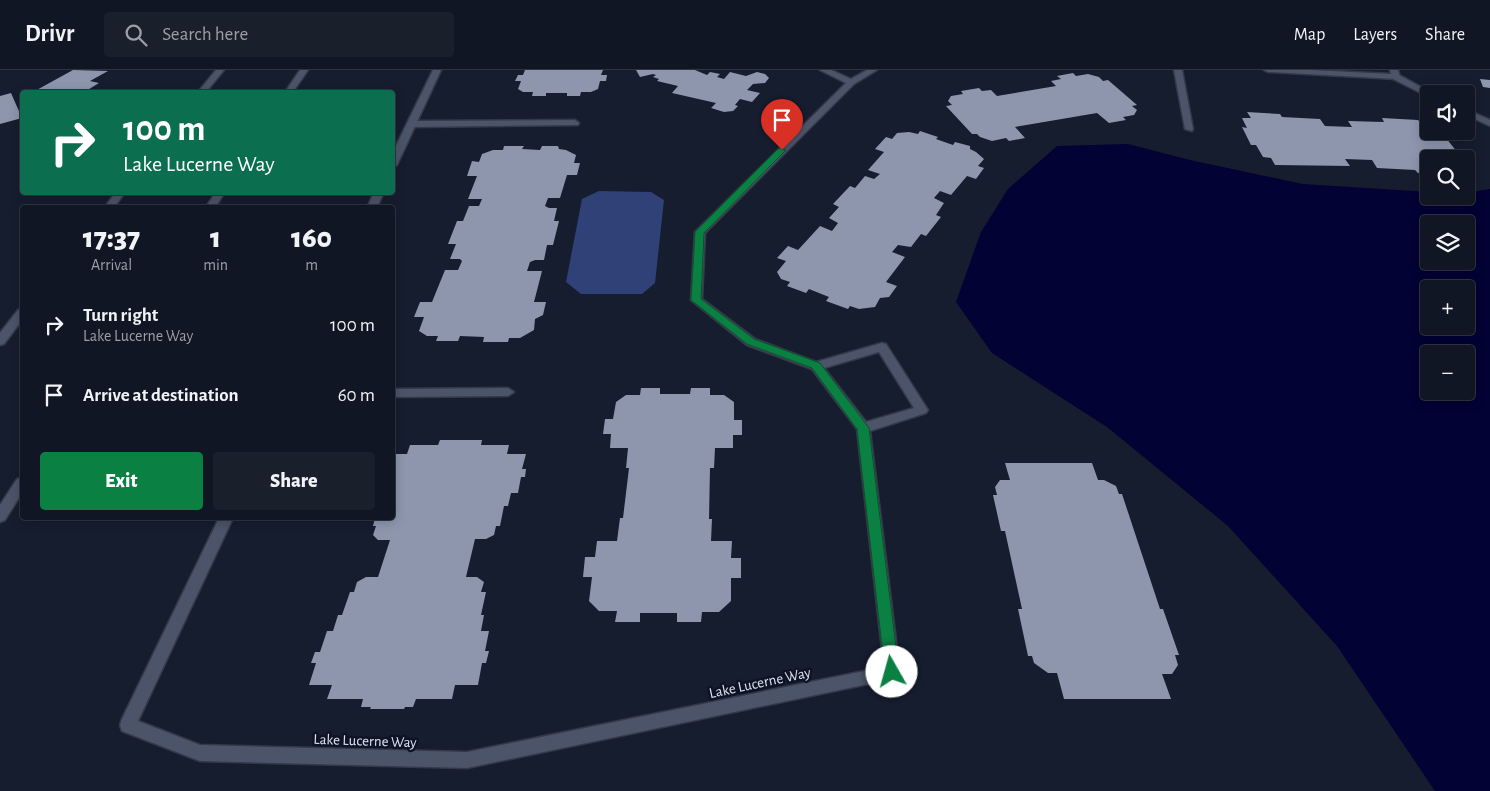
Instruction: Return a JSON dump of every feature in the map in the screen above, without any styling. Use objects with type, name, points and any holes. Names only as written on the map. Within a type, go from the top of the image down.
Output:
[{"type":"street","points":[[204,90],[220,70]]},
{"type":"street","points":[[290,90],[304,70]]},
{"type":"street","points":[[395,159],[437,70]]},
{"type":"street","points":[[824,70],[851,82]]},
{"type":"street","points":[[816,366],[882,347],[922,410],[863,428],[816,366],[751,342],[696,300],[700,232],[851,82],[873,70]]},
{"type":"street","points":[[1178,70],[1189,128]]},
{"type":"street","points":[[1268,70],[1395,73],[1420,88]]},
{"type":"street","points":[[1475,116],[1490,123]]},
{"type":"street","points":[[412,124],[575,123]]},
{"type":"street","points":[[110,205],[119,195]]},
{"type":"street","points":[[0,341],[20,316]]},
{"type":"street","points":[[395,392],[508,392]]},
{"type":"street","name":"Lake Lucerne Way","points":[[225,520],[128,725],[200,753],[467,760],[892,672],[863,428]]},
{"type":"street","points":[[0,516],[6,497],[20,485]]},
{"type":"shaded area","points":[[1128,144],[1190,160],[1303,184],[1420,191],[1420,205],[1475,205],[1475,192],[1490,189],[1490,791],[1435,791],[1337,646],[1228,526],[1107,427],[992,353],[956,302],[981,232],[1008,189],[1057,146]]},
{"type":"shaded area","points":[[599,191],[651,192],[664,200],[655,283],[642,294],[581,294],[566,282],[582,199]]},
{"type":"building","points":[[73,70],[108,71],[90,81],[99,83],[88,90],[37,90]]},
{"type":"building","points":[[525,70],[603,70],[601,75],[607,75],[606,81],[600,81],[598,89],[591,92],[581,92],[580,96],[567,96],[567,93],[546,93],[546,96],[532,96],[533,92],[523,92],[518,89],[521,81],[515,81],[518,75],[523,75]]},
{"type":"building","points":[[636,70],[695,70],[707,75],[710,72],[720,74],[717,77],[724,79],[730,72],[746,76],[757,72],[765,74],[769,78],[765,83],[753,84],[747,90],[760,93],[752,102],[740,99],[735,105],[738,106],[733,111],[724,112],[711,108],[716,103],[672,93],[678,86],[657,81],[659,79],[653,77],[656,75],[653,74],[640,77]]},
{"type":"building","points":[[1073,73],[1076,76],[1088,74],[1099,77],[1103,81],[1108,80],[1137,105],[1132,106],[1137,110],[1134,115],[1123,117],[1126,120],[1109,123],[1097,113],[1015,127],[1025,138],[1009,141],[1006,138],[992,141],[977,134],[972,134],[946,106],[952,105],[948,101],[951,96],[963,94],[961,91],[979,88],[982,91],[991,90],[997,96],[1056,86],[1051,81],[1061,79],[1057,76]]},
{"type":"building","points":[[1480,79],[1490,80],[1490,88],[1483,87]]},
{"type":"building","points":[[11,93],[20,113],[20,119],[0,124],[0,96]]},
{"type":"building","points":[[1247,112],[1280,114],[1282,117],[1320,119],[1325,126],[1352,127],[1348,121],[1384,122],[1382,118],[1418,120],[1420,122],[1420,140],[1448,140],[1455,150],[1420,150],[1420,173],[1415,170],[1377,168],[1372,160],[1345,159],[1350,166],[1275,165],[1271,158],[1263,157],[1256,145],[1251,145],[1242,127],[1247,128],[1242,118],[1251,118]]},
{"type":"building","points":[[920,131],[938,137],[936,139],[953,145],[955,142],[970,146],[970,149],[984,159],[978,166],[984,168],[976,179],[967,176],[951,195],[940,191],[934,198],[944,203],[936,215],[941,217],[926,236],[921,234],[911,247],[898,245],[892,252],[905,257],[886,282],[897,286],[889,297],[880,298],[875,307],[859,309],[850,306],[848,309],[826,301],[829,297],[809,289],[806,293],[787,286],[790,282],[781,279],[777,272],[786,261],[777,258],[788,246],[798,250],[820,226],[832,231],[838,223],[829,218],[839,207],[833,204],[850,186],[855,188],[865,176],[874,179],[880,174],[868,170],[884,152],[875,149],[886,137],[892,139],[897,133],[909,132],[918,134]]},
{"type":"building","points":[[504,146],[524,146],[522,149],[540,150],[542,146],[558,146],[559,149],[576,155],[574,163],[580,163],[577,175],[567,175],[560,198],[548,198],[545,206],[557,208],[554,221],[559,221],[553,245],[547,245],[544,260],[530,262],[527,271],[542,271],[534,302],[546,302],[543,315],[535,319],[534,330],[520,338],[509,338],[508,342],[483,342],[484,337],[460,336],[458,341],[436,341],[438,336],[427,336],[419,331],[424,317],[414,317],[420,302],[432,302],[445,270],[458,270],[462,261],[460,259],[450,259],[456,244],[448,244],[457,221],[463,221],[469,206],[479,206],[482,199],[468,199],[477,176],[467,176],[472,161],[479,162],[482,154],[493,150],[503,150]]},
{"type":"building","points":[[641,388],[660,388],[660,394],[690,394],[691,388],[710,388],[710,395],[724,395],[734,402],[734,420],[742,420],[742,435],[733,435],[733,448],[715,448],[714,468],[710,468],[709,519],[712,519],[711,541],[732,541],[731,558],[741,558],[741,578],[731,578],[731,601],[719,612],[702,612],[701,622],[677,622],[677,613],[640,613],[640,622],[615,622],[617,611],[599,611],[589,601],[592,577],[583,577],[585,557],[595,557],[597,541],[617,541],[620,518],[623,518],[629,468],[626,468],[628,448],[610,448],[611,434],[603,434],[605,419],[613,419],[616,402],[626,395],[640,395]]},
{"type":"building","points":[[440,440],[482,440],[481,445],[509,445],[507,454],[526,454],[522,469],[526,469],[525,477],[521,477],[518,493],[511,493],[508,506],[504,506],[500,526],[496,526],[494,535],[486,539],[475,539],[466,577],[477,577],[484,582],[481,592],[486,592],[481,615],[484,615],[481,631],[489,631],[485,651],[489,651],[486,663],[482,663],[478,685],[455,685],[452,699],[416,699],[413,707],[405,707],[404,709],[370,709],[371,707],[361,707],[363,699],[327,699],[332,685],[309,685],[316,663],[311,663],[315,652],[320,652],[327,631],[333,631],[338,615],[342,615],[350,592],[354,592],[357,582],[366,577],[378,577],[390,540],[378,540],[373,535],[376,526],[373,526],[374,520],[395,520],[395,454],[407,454],[410,445],[438,445]]},
{"type":"building","points":[[1005,463],[1092,463],[1098,480],[1104,480],[1116,486],[1119,494],[1122,494],[1160,609],[1163,609],[1179,655],[1175,655],[1178,665],[1172,674],[1162,674],[1171,699],[1064,699],[1057,673],[1048,673],[1034,663],[1032,656],[1028,656],[1018,609],[1022,609],[1005,531],[1001,531],[993,495],[997,495],[995,487],[1000,480],[1010,480]]},
{"type":"route","points":[[782,150],[700,232],[696,300],[751,342],[816,366],[863,428],[892,672]]}]
